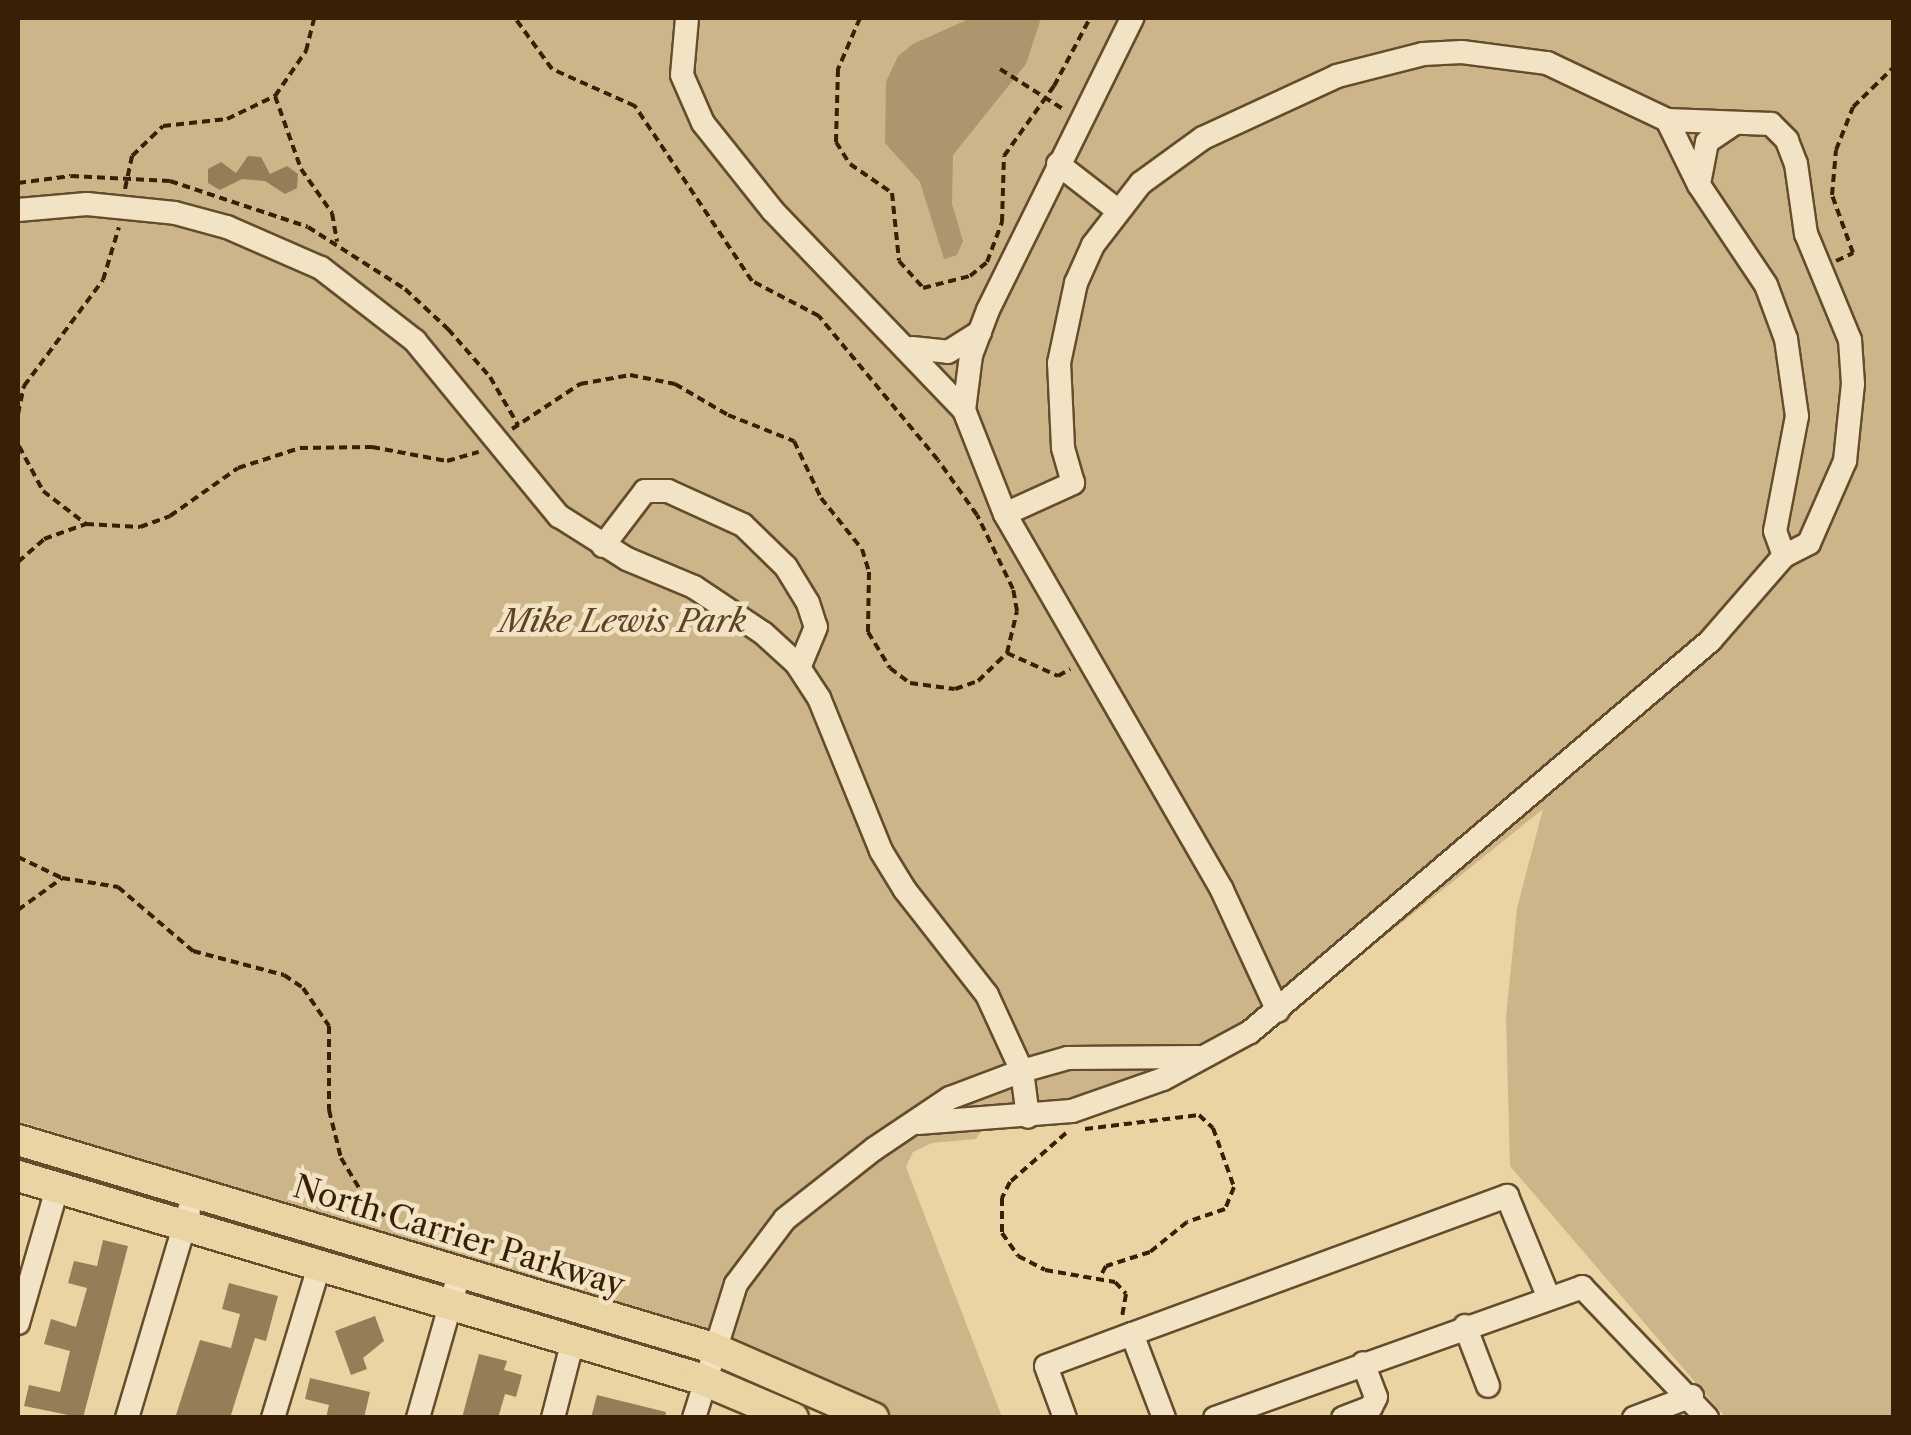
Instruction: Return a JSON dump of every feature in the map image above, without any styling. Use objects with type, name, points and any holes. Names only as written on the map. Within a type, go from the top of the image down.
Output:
[{"type":"main road","name":"North Carrier Parkway","points":[[18,1140],[194,1192],[455,1289],[573,1340],[702,1378],[793,1418]]},
{"type":"main road","name":"North Carrier Parkway","points":[[18,1176],[184,1227],[320,1263],[455,1289],[713,1348],[873,1418]]},
{"type":"street","points":[[687,18],[682,74],[703,123],[773,211],[908,347],[964,410],[1005,514],[1222,890],[1278,1011]]},
{"type":"street","points":[[964,410],[980,332],[1132,18]]},
{"type":"street","points":[[918,1123],[1028,1117],[1117,1097],[1202,1056],[1278,1011],[1710,641],[1781,562],[1809,543],[1828,511],[1851,424],[1850,340],[1806,234],[1786,140],[1770,124],[1666,120],[1547,63],[1424,54],[1337,76],[1243,115],[1170,160],[1116,209],[1076,283],[1064,324],[1058,406],[1074,483],[1005,514]]},
{"type":"street","points":[[1666,120],[1698,185],[1766,285],[1786,339],[1798,416],[1775,531],[1781,562]]},
{"type":"street","points":[[1698,185],[1707,142],[1742,120]]},
{"type":"street","points":[[1058,164],[1116,209]]},
{"type":"street","points":[[18,210],[124,206],[226,227],[360,293],[415,341],[535,494],[603,546],[733,610],[799,668],[836,732],[882,850],[986,994],[1022,1071],[1028,1117]]},
{"type":"street","points":[[908,347],[930,355],[948,352],[980,332]]},
{"type":"street","points":[[603,546],[645,491],[668,491],[743,524],[786,567],[808,604],[816,627],[799,668]]},
{"type":"street","points":[[694,1418],[702,1378],[736,1284],[785,1220],[874,1149],[950,1098],[1022,1071],[1068,1058],[1202,1056]]},
{"type":"street","points":[[18,1323],[57,1189]]},
{"type":"street","points":[[127,1418],[194,1192]]},
{"type":"street","points":[[1066,1418],[1046,1366],[1507,1196],[1548,1296]]},
{"type":"street","points":[[273,1418],[320,1263]]},
{"type":"street","points":[[1218,1417],[1269,1408],[1363,1363],[1582,1287],[1692,1396],[1707,1418]]},
{"type":"street","points":[[418,1418],[455,1289]]},
{"type":"street","points":[[1465,1326],[1488,1386]]},
{"type":"street","points":[[1129,1335],[1156,1415]]},
{"type":"street","points":[[553,1418],[573,1340]]},
{"type":"street","points":[[1343,1418],[1371,1407],[1376,1398],[1363,1363]]},
{"type":"street","points":[[1634,1418],[1692,1396]]},
{"type":"path","points":[[86,524],[43,491],[18,448],[24,386],[103,280],[124,206],[126,176],[144,140],[163,126],[227,119],[274,96],[306,51],[314,18]]},
{"type":"path","points":[[18,562],[61,530],[86,524],[140,527],[170,516],[238,468],[300,448],[372,448],[447,461],[494,442],[580,384],[630,375],[675,384],[794,441],[821,498],[862,549],[868,632],[890,668],[910,683],[955,688],[978,680],[1006,653],[1017,611],[1013,589],[977,515],[938,460],[819,316],[752,281],[635,106],[552,69],[515,18]]},
{"type":"path","points":[[860,18],[838,69],[836,142],[850,164],[892,194],[899,262],[914,284],[939,286],[982,270],[1002,222],[1004,156],[1046,99],[1090,18]]},
{"type":"path","points":[[1822,267],[1853,254],[1832,195],[1836,150],[1853,107],[1894,66]]},
{"type":"path","points":[[1000,69],[1046,99]]},
{"type":"path","points":[[274,96],[300,170],[332,213],[337,242]]},
{"type":"path","points":[[18,184],[126,176]]},
{"type":"path","points":[[1006,653],[1058,676],[1089,659]]},
{"type":"path","points":[[18,857],[62,878],[118,887],[193,951],[284,975],[303,988],[329,1026],[329,1110],[341,1158],[368,1203],[413,1235]]},
{"type":"path","points":[[18,910],[62,878]]},
{"type":"path","points":[[1101,1275],[1106,1266],[1150,1252],[1187,1222],[1225,1209],[1232,1175],[1207,1120],[1189,1114],[1136,1127],[1071,1131],[1010,1182],[1000,1216],[1007,1243],[1018,1256],[1061,1276],[1101,1275],[1126,1294],[1129,1335]]},
{"type":"green space","name":"Mike Lewis Park","points":[[18,18],[1893,18],[1893,1417],[1725,1417],[1510,1166],[1506,1017],[1517,908],[1543,809],[1256,1040],[1126,1099],[989,1119],[976,1139],[932,1143],[913,1152],[906,1167],[1002,1417],[896,1417],[795,1367],[676,1326],[18,1121]]},
{"type":"shaded area","points":[[971,18],[1041,18],[1026,64],[953,155],[952,204],[963,241],[957,255],[944,259],[920,182],[885,143],[886,82],[898,56],[913,44]]},
{"type":"building","points":[[248,156],[261,157],[270,174],[287,166],[298,174],[297,188],[285,194],[265,181],[242,179],[220,190],[208,183],[208,169],[221,162],[236,173]]},
{"type":"building","points":[[103,1240],[128,1246],[83,1418],[24,1406],[29,1385],[60,1392],[70,1351],[44,1344],[51,1319],[76,1327],[87,1288],[68,1283],[74,1261],[97,1266]]},
{"type":"building","points":[[229,1283],[278,1296],[266,1341],[255,1338],[230,1418],[175,1418],[200,1340],[231,1348],[240,1314],[222,1309]]},
{"type":"building","points":[[375,1316],[384,1341],[363,1358],[367,1369],[351,1375],[335,1331]]},
{"type":"building","points":[[479,1354],[507,1361],[504,1370],[522,1375],[516,1397],[505,1394],[498,1418],[462,1418]]},
{"type":"building","points":[[310,1378],[370,1392],[364,1418],[326,1418],[329,1405],[305,1399]]},
{"type":"building","points":[[597,1395],[666,1412],[665,1418],[591,1418]]}]
